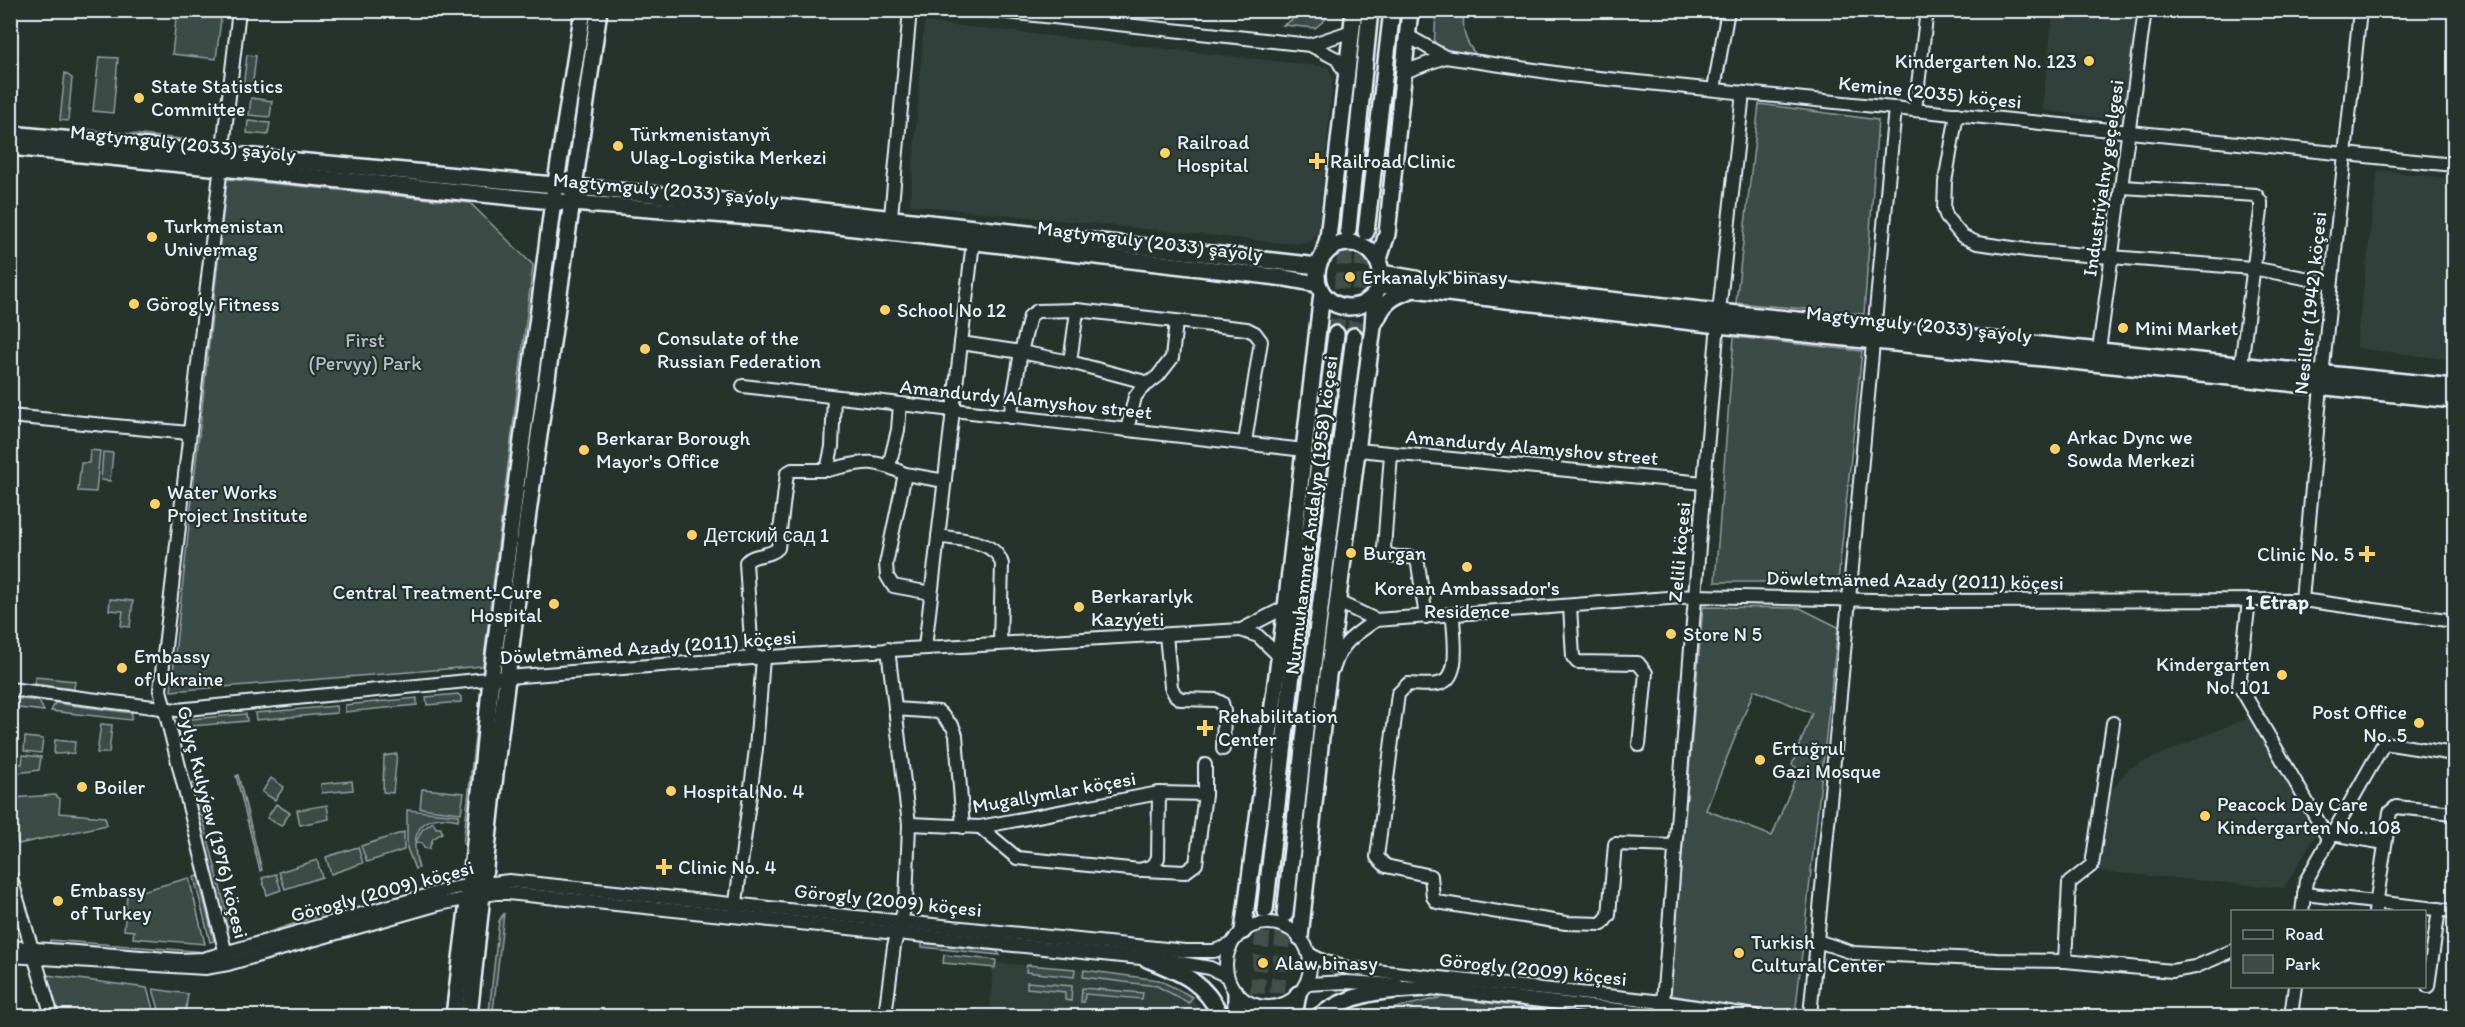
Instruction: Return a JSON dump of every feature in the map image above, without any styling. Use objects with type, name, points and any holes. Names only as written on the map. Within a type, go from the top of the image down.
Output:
[{"type":"main road","points":[[469,1017],[490,679],[553,201],[583,10]]},
{"type":"main road","points":[[454,1017],[476,891],[507,677],[551,342],[599,10]]},
{"type":"main road","points":[[1348,230],[1370,10]]},
{"type":"main road","points":[[1366,232],[1392,10]]},
{"type":"main road","points":[[1300,937],[1325,699],[1378,278],[1386,234],[1409,12]]},
{"type":"main road","points":[[1243,931],[1305,450],[1320,316],[1320,261],[1328,238],[1355,18]]},
{"type":"main road","name":"Magtymguly (2033) şaýoly","points":[[10,134],[572,203],[777,219],[890,225],[973,242],[1287,271],[1320,261]]},
{"type":"main road","name":"Magtymguly (2033) şaýoly","points":[[10,147],[556,184],[1287,271],[1320,288]]},
{"type":"main road","points":[[1386,234],[1392,263],[1403,277]]},
{"type":"main road","points":[[1320,316],[1309,288],[1287,271],[1314,254],[1328,238]]},
{"type":"main road","points":[[1320,261],[1331,248],[1341,244],[1352,243],[1363,246],[1372,253],[1378,278],[1358,306],[1348,308],[1338,306],[1320,288]]},
{"type":"main road","name":"Magtymguly (2033) şaýoly","points":[[1378,278],[1403,277],[1719,319]]},
{"type":"main road","name":"Magtymguly (2033) şaýoly","points":[[1378,278],[1414,288],[2321,380],[2454,387]]},
{"type":"main road","points":[[1373,327],[1382,306],[1393,297],[1414,288]]},
{"type":"main road","name":"Nurmuhammet Andalyp (1958) köçesi","points":[[1265,910],[1287,711],[1336,334]]},
{"type":"main road","name":"Magtymguly (2033) şaýoly","points":[[1875,334],[2099,350],[2241,365],[2321,380],[2454,400]]},
{"type":"main road","name":"Nurmuhammet Andalyp (1958) köçesi","points":[[1285,914],[1306,721],[1354,336]]},
{"type":"main road","points":[[1286,607],[1306,571]]},
{"type":"main road","points":[[1325,572],[1338,602]]},
{"type":"main road","points":[[1279,656],[1287,711]]},
{"type":"main road","points":[[1306,721],[1325,699]]},
{"type":"main road","points":[[1147,959],[1196,982],[1211,999],[1221,1017]]},
{"type":"main road","points":[[1319,1017],[1339,1003],[1360,994],[1427,987]]},
{"type":"main road","points":[[1294,1017],[1302,989]]},
{"type":"main road","points":[[1236,993],[1236,1017]]},
{"type":"street","name":"Gylyç Kulyýew (1976) köçesi","points":[[227,959],[160,690],[239,10]]},
{"type":"street","points":[[890,225],[910,10]]},
{"type":"street","points":[[1714,89],[1728,10]]},
{"type":"street","points":[[1915,110],[1927,10]]},
{"type":"street","name":"Industriýalny geçelgesi","points":[[2099,350],[2145,10]]},
{"type":"street","name":"Nesiller (1942) köçesi","points":[[2302,600],[2321,380],[2360,10]]},
{"type":"street","points":[[996,11],[1310,45],[1337,59],[1347,76]]},
{"type":"street","points":[[1310,45],[1355,18]]},
{"type":"street","points":[[1408,36],[1445,57]]},
{"type":"street","name":"Kemine (2035) köçesi","points":[[1404,72],[1445,57],[1569,75],[2454,165]]},
{"type":"street","name":"Zelili köçesi","points":[[1665,1011],[1704,483],[1743,93]]},
{"type":"street","points":[[1810,1017],[1895,108]]},
{"type":"street","points":[[1957,114],[1944,209],[1947,218],[1962,236],[1977,243],[2065,255],[2112,256],[2252,268],[2331,283]]},
{"type":"street","points":[[2122,187],[2256,195],[2261,202],[2241,365]]},
{"type":"street","points":[[925,647],[973,242]]},
{"type":"street","points":[[1070,362],[1077,311]]},
{"type":"street","points":[[1010,417],[1028,322],[1034,313],[1077,311],[1246,329],[1255,333],[1261,341],[1245,442]]},
{"type":"street","points":[[1126,430],[1136,397],[1158,376],[1172,358],[1176,322]]},
{"type":"street","points":[[961,342],[1070,362],[1149,383]]},
{"type":"street","name":"Amandurdy Alamyshov street","points":[[743,386],[1305,450]]},
{"type":"street","points":[[827,470],[832,447],[834,397]]},
{"type":"street","points":[[889,466],[898,430],[900,404]]},
{"type":"street","points":[[10,416],[189,433]]},
{"type":"street","name":"Amandurdy Alamyshov street","points":[[1358,450],[1704,483]]},
{"type":"street","points":[[1391,454],[1384,549],[1391,557],[1415,558],[1419,564],[1426,617]]},
{"type":"street","points":[[735,911],[756,749],[757,658],[746,562],[750,557],[772,553],[778,548],[787,473],[792,470],[827,470],[861,461],[889,466],[904,474],[945,480]]},
{"type":"street","points":[[904,474],[886,564],[887,576],[893,586],[931,593]]},
{"type":"street","points":[[938,536],[986,545],[993,548],[1000,556],[1002,564],[1000,644]]},
{"type":"street","name":"Döwletmämed Azady (2011) köçesi","points":[[1338,602],[1376,620],[1695,596],[1848,598],[1931,602],[2302,600],[2454,621]]},
{"type":"street","points":[[2249,601],[2239,685],[2331,837]]},
{"type":"street","points":[[1570,606],[1573,657],[1577,662],[1638,663],[1646,673],[1639,745]]},
{"type":"street","name":"Döwletmämed Azady (2011) köçesi","points":[[10,689],[177,710],[507,677],[757,658],[1241,630],[1286,607]]},
{"type":"street","points":[[1453,616],[1454,671],[1448,681],[1438,684],[1408,684],[1398,694],[1377,856],[1381,862],[1386,866],[1431,876],[1433,897],[1437,902],[1566,923],[1594,925],[1602,924],[1609,915],[1615,844],[1676,846]]},
{"type":"street","points":[[1325,699],[1338,652],[1349,639],[1376,620]]},
{"type":"street","name":"Nurmuhammet Andalyp (1958) köçesi","points":[[1241,630],[1258,636],[1279,656]]},
{"type":"street","points":[[1166,635],[1171,687],[1174,695],[1181,699],[1216,700],[1222,703],[1224,711],[1223,749]]},
{"type":"street","points":[[885,1017],[897,933],[906,902],[909,824],[888,649]]},
{"type":"street","points":[[895,709],[939,712],[953,727],[956,735],[963,827]]},
{"type":"street","points":[[2065,961],[2069,883],[2092,865],[2113,723]]},
{"type":"street","points":[[2302,910],[2306,881],[2384,744],[2454,754]]},
{"type":"street","points":[[980,827],[1017,858],[1185,872],[1196,864],[1205,795],[1205,765]]},
{"type":"street","points":[[1140,870],[1153,866],[1158,858],[1159,793]]},
{"type":"street","name":"Mugallymlar köçesi","points":[[909,824],[980,827],[1159,793],[1205,795]]},
{"type":"street","points":[[2376,907],[2390,812],[2396,807],[2454,813]]},
{"type":"street","points":[[2331,837],[2385,843]]},
{"type":"street","points":[[10,875],[52,1017]]},
{"type":"street","name":"Görogly (2009) köçesi","points":[[10,956],[34,953],[180,960],[227,959],[439,892],[476,891],[735,911],[901,920],[1185,951],[1214,951],[1231,945]]},
{"type":"street","points":[[2304,894],[2376,907],[2454,911]]},
{"type":"street","points":[[2428,986],[2439,909]]},
{"type":"street","name":"Görogly (2009) köçesi","points":[[735,911],[897,933],[1196,964],[1227,976]]},
{"type":"street","points":[[1273,923],[1285,926],[1300,937],[1309,954],[1310,972],[1302,989],[1282,1004],[1264,1007],[1246,1001],[1236,993],[1227,976],[1226,964],[1231,945],[1243,931],[1254,925],[1273,923]]},
{"type":"street","points":[[1817,941],[1854,953],[2065,961],[2172,971],[2195,967],[2231,951]]},
{"type":"street","name":"Görogly (2009) köçesi","points":[[10,947],[34,953]]},
{"type":"street","name":"Görogly (2009) köçesi","points":[[1309,954],[1348,969],[1665,1011]]},
{"type":"street","name":"Görogly (2009) köçesi","points":[[1302,989],[1347,982],[1427,987],[1665,1011],[1755,1017]]},
{"type":"street","points":[[2292,1017],[2295,988]]},
{"type":"shaded area","name":"Kindergarten No. 123","points":[[2120,10],[2136,13],[2124,121],[2042,110],[2053,11]]},
{"type":"shaded area","points":[[924,22],[1328,67],[1333,78],[1318,233],[1310,242],[1294,244],[910,205]]},
{"type":"shaded area","points":[[2378,170],[2454,179],[2454,360],[2356,348]]},
{"type":"shaded area","name":"Peacock Day Care Kindergarten No. 108","points":[[2249,717],[2316,834],[2284,888],[2096,871],[2106,798],[2129,768]]},
{"type":"shaded area","points":[[993,963],[1087,970],[1168,984],[1203,1008],[1206,1016],[967,1016],[967,1013],[990,1015]]},
{"type":"green space","points":[[1296,10],[1329,11],[1326,19],[1315,28],[1283,25],[1292,20]]},
{"type":"green space","points":[[177,11],[222,11],[216,59],[172,54]]},
{"type":"green space","points":[[1436,11],[1464,11],[1465,35],[1477,56],[1434,49]]},
{"type":"green space","points":[[247,55],[256,56],[252,89],[243,88]]},
{"type":"green space","points":[[99,57],[118,58],[113,113],[93,111]]},
{"type":"green space","points":[[65,73],[72,78],[68,121],[60,120]]},
{"type":"green space","points":[[251,98],[272,101],[270,117],[249,115]]},
{"type":"green space","points":[[1759,104],[1878,120],[1864,314],[1736,303]]},
{"type":"green space","points":[[248,121],[270,123],[268,135],[247,133]]},
{"type":"green space","points":[[81,129],[213,142],[210,145],[83,132]]},
{"type":"green space","name":"First (Pervyy) Park","points":[[227,179],[470,203],[533,265],[483,666],[171,691]]},
{"type":"green space","points":[[1734,337],[1862,351],[1838,582],[1715,582]]},
{"type":"green space","points":[[90,450],[100,451],[96,492],[78,491],[81,463],[89,463]]},
{"type":"green space","points":[[103,452],[113,453],[110,481],[101,480]]},
{"type":"green space","points":[[110,599],[133,601],[130,627],[121,626],[123,611],[109,610]]},
{"type":"green space","points":[[1703,607],[1800,608],[1838,627],[1795,1016],[1670,995]],"holes":[[[1754,690],[1812,713],[1792,765],[1799,769],[1772,836],[1706,810]]]},
{"type":"green space","points":[[35,677],[75,681],[74,689],[34,684]]},
{"type":"green space","points":[[458,694],[461,702],[427,705],[426,697]]},
{"type":"green space","points":[[11,698],[39,701],[44,711],[11,707]]},
{"type":"green space","points":[[417,698],[417,705],[345,712],[345,705]]},
{"type":"green space","points":[[55,703],[132,713],[131,720],[51,711]]},
{"type":"green space","points":[[336,706],[337,713],[256,720],[255,713]]},
{"type":"green space","points":[[246,714],[247,721],[182,727],[181,720]]},
{"type":"green space","points":[[477,718],[483,719],[468,845],[463,844]]},
{"type":"green space","points":[[101,724],[112,725],[109,753],[97,753]]},
{"type":"green space","points":[[25,737],[43,739],[41,753],[24,751]]},
{"type":"green space","points":[[55,740],[75,742],[74,753],[54,754]]},
{"type":"green space","points":[[397,754],[393,793],[383,792],[384,756]]},
{"type":"green space","points":[[23,755],[41,757],[39,770],[11,774],[11,763],[22,764]]},
{"type":"green space","points":[[238,775],[262,870],[260,871],[236,776]]},
{"type":"green space","points":[[271,778],[284,787],[275,800],[262,792]]},
{"type":"green space","points":[[352,781],[353,790],[322,793],[321,784]]},
{"type":"green space","points":[[194,783],[230,926],[226,927],[190,784]]},
{"type":"green space","points":[[422,789],[464,793],[461,813],[420,808]]},
{"type":"green space","points":[[55,795],[60,799],[59,813],[105,817],[107,825],[18,844],[11,818],[11,798]]},
{"type":"green space","points":[[276,804],[290,813],[281,826],[267,818]]},
{"type":"green space","points":[[327,805],[329,819],[300,825],[297,810]]},
{"type":"green space","points":[[407,810],[459,815],[458,820],[434,819],[426,822],[420,828],[416,835],[415,845],[419,868],[415,869],[407,848]]},
{"type":"green space","points":[[433,822],[436,828],[441,828],[442,833],[433,839],[429,849],[424,848],[422,843],[416,842],[422,830]]},
{"type":"green space","points":[[404,832],[404,850],[367,862],[361,846]]},
{"type":"green space","points":[[358,847],[363,863],[331,874],[326,857]]},
{"type":"green space","points":[[317,860],[322,877],[285,889],[279,872]]},
{"type":"green space","points":[[276,874],[281,890],[267,895],[262,878]]},
{"type":"green space","points":[[198,876],[214,941],[210,942],[194,877]]},
{"type":"green space","points":[[189,878],[205,944],[133,938],[134,931],[124,930],[127,895]]},
{"type":"green space","points":[[335,910],[337,916],[241,945],[239,942]]},
{"type":"green space","points":[[504,913],[493,1012],[489,1012],[499,921]]},
{"type":"green space","points":[[50,940],[207,952],[190,955],[50,944]]},
{"type":"green space","points":[[922,943],[997,951],[1000,955],[922,947]]},
{"type":"green space","points":[[944,955],[996,960],[995,968],[943,963]]},
{"type":"green space","points":[[1027,965],[1075,969],[1074,977],[1026,972]]},
{"type":"green space","points":[[1084,970],[1159,980],[1193,997],[1189,1003],[1157,986],[1083,977]]},
{"type":"green space","points":[[47,975],[147,988],[155,1016],[59,1016]]},
{"type":"green space","points":[[1027,982],[1072,986],[1071,1001],[1065,1000],[1065,992],[1027,988]]},
{"type":"green space","points":[[1082,988],[1143,993],[1142,999],[1085,994],[1084,1002],[1081,1002]]},
{"type":"green space","points":[[153,989],[188,994],[185,1016],[161,1016]]},
{"type":"green space","points":[[1443,997],[1590,1016],[1361,1016]]},
{"type":"tunnel","points":[[1336,334],[1348,230]]},
{"type":"tunnel","points":[[1354,336],[1366,232]]},
{"type":"tunnel","points":[[1255,1016],[1265,910]]},
{"type":"tunnel","points":[[1275,1016],[1285,914]]},
{"type":"place","name":"Kindergarten No. 123","points":[[2089,61]]},
{"type":"place","name":"State Statistics Committee","points":[[139,98]]},
{"type":"place","name":"Türkmenistanyň Ulag-Logistika Merkezi","points":[[618,146]]},
{"type":"place","name":"Railroad Hospital","points":[[1165,153]]},
{"type":"place","name":"Railroad Clinic","points":[[1317,161]]},
{"type":"place","name":"Turkmenistan Univermag","points":[[152,237]]},
{"type":"place","name":"Erkanalyk binasy","points":[[1350,277]]},
{"type":"place","name":"Görogly Fitness","points":[[134,304]]},
{"type":"place","name":"School No 12","points":[[885,310]]},
{"type":"place","name":"Mini Market","points":[[2123,328]]},
{"type":"place","name":"Consulate of the Russian Federation","points":[[645,349]]},
{"type":"place","name":"Arkac Dync we Sowda Merkezi","points":[[2055,449]]},
{"type":"place","name":"Berkarar Borough Mayor's Office","points":[[584,450]]},
{"type":"place","name":"Water Works Project Institute","points":[[155,504]]},
{"type":"place","name":"Детский сад 1","points":[[692,535]]},
{"type":"place","name":"Burgan","points":[[1351,553]]},
{"type":"place","name":"Clinic No. 5","points":[[2367,554]]},
{"type":"place","name":"Korean Ambassador's Residence","points":[[1467,567]]},
{"type":"place","name":"Central Treatment-Cure Hospital","points":[[554,604]]},
{"type":"place","name":"Berkararlyk Kazyýeti","points":[[1079,607]]},
{"type":"place","name":"Store N 5","points":[[1671,634]]},
{"type":"place","name":"Embassy of Ukraine","points":[[122,668]]},
{"type":"place","name":"Kindergarten No. 101","points":[[2282,675]]},
{"type":"place","name":"Post Office No. 5","points":[[2419,723]]},
{"type":"place","name":"Rehabilitation Center","points":[[1205,728]]},
{"type":"place","name":"Ertuğrul Gazi Mosque","points":[[1760,760]]},
{"type":"place","name":"Boiler","points":[[82,787]]},
{"type":"place","name":"Hospital No. 4","points":[[671,791]]},
{"type":"place","name":"Peacock Day Care Kindergarten No. 108","points":[[2205,816]]},
{"type":"place","name":"Clinic No. 4","points":[[664,867]]},
{"type":"place","name":"Embassy of Turkey","points":[[58,901]]},
{"type":"place","name":"Turkish Cultural Center","points":[[1739,953]]},
{"type":"place","name":"Alaw binasy","points":[[1263,963]]},
{"type":"district","name":"1 Etrap","points":[[2277,601]]}]
